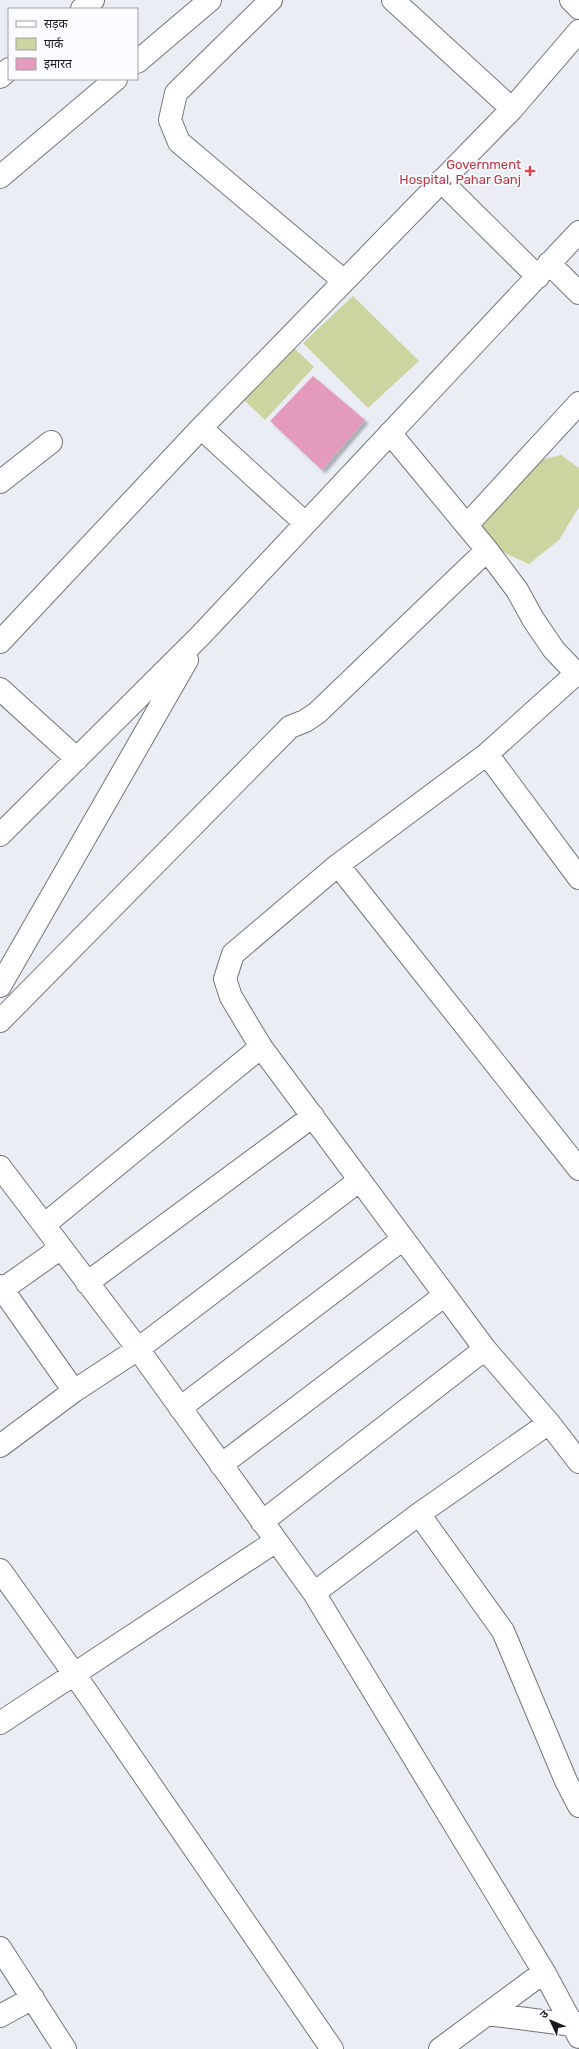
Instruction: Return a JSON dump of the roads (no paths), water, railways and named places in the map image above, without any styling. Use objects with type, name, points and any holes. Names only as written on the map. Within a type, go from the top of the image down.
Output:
[{"type":"street","points":[[83,8],[93,0]]},
{"type":"street","points":[[138,61],[210,0]]},
{"type":"street","points":[[393,0],[512,110]]},
{"type":"street","points":[[571,0],[579,8]]},
{"type":"street","points":[[268,1],[176,93],[170,120],[179,142],[344,281]]},
{"type":"street","points":[[0,642],[201,428],[512,110],[579,31]]},
{"type":"street","points":[[0,77],[8,71]]},
{"type":"street","points":[[0,177],[115,80]]},
{"type":"street","points":[[442,181],[543,270],[579,293]]},
{"type":"street","points":[[0,835],[201,635],[304,523],[579,232]]},
{"type":"street","points":[[467,525],[579,403]]},
{"type":"street","points":[[201,428],[304,523]]},
{"type":"street","points":[[390,433],[488,550],[517,590],[533,619],[554,650],[578,674],[487,754],[338,865],[234,954],[227,968],[225,979],[231,997],[261,1047],[486,1349],[549,1423],[579,1462]]},
{"type":"street","points":[[0,482],[51,442]]},
{"type":"street","points":[[0,1021],[290,727],[305,721],[317,713],[488,550]]},
{"type":"street","points":[[0,986],[201,635]]},
{"type":"street","points":[[0,689],[76,759]]},
{"type":"street","points":[[487,754],[579,878]]},
{"type":"street","points":[[338,865],[579,1168]]},
{"type":"street","points":[[0,957],[31,932]]},
{"type":"street","points":[[44,1225],[261,1047]]},
{"type":"street","points":[[87,1283],[312,1116]]},
{"type":"street","points":[[0,1167],[138,1349],[314,1593],[577,2028]]},
{"type":"street","points":[[0,1446],[74,1391],[138,1349],[360,1180]]},
{"type":"street","points":[[180,1408],[403,1239]]},
{"type":"street","points":[[61,1248],[1,1288],[74,1391]]},
{"type":"street","points":[[221,1465],[445,1295]]},
{"type":"street","points":[[262,1522],[486,1349]]},
{"type":"street","points":[[314,1593],[419,1514],[549,1423]]},
{"type":"street","points":[[419,1514],[503,1632],[566,1781],[579,1806]]},
{"type":"street","points":[[0,1723],[75,1675],[276,1541]]},
{"type":"street","points":[[0,1570],[75,1675],[332,2049]]},
{"type":"street","points":[[0,1948],[65,2049]]},
{"type":"street","points":[[440,2049],[544,1972]]},
{"type":"street","points":[[0,2016],[33,1998]]},
{"type":"street","points":[[487,2014],[577,2028]]},
{"type":"place","name":"Government Hospital, Pahar Ganj","points":[[530,171]]}]
